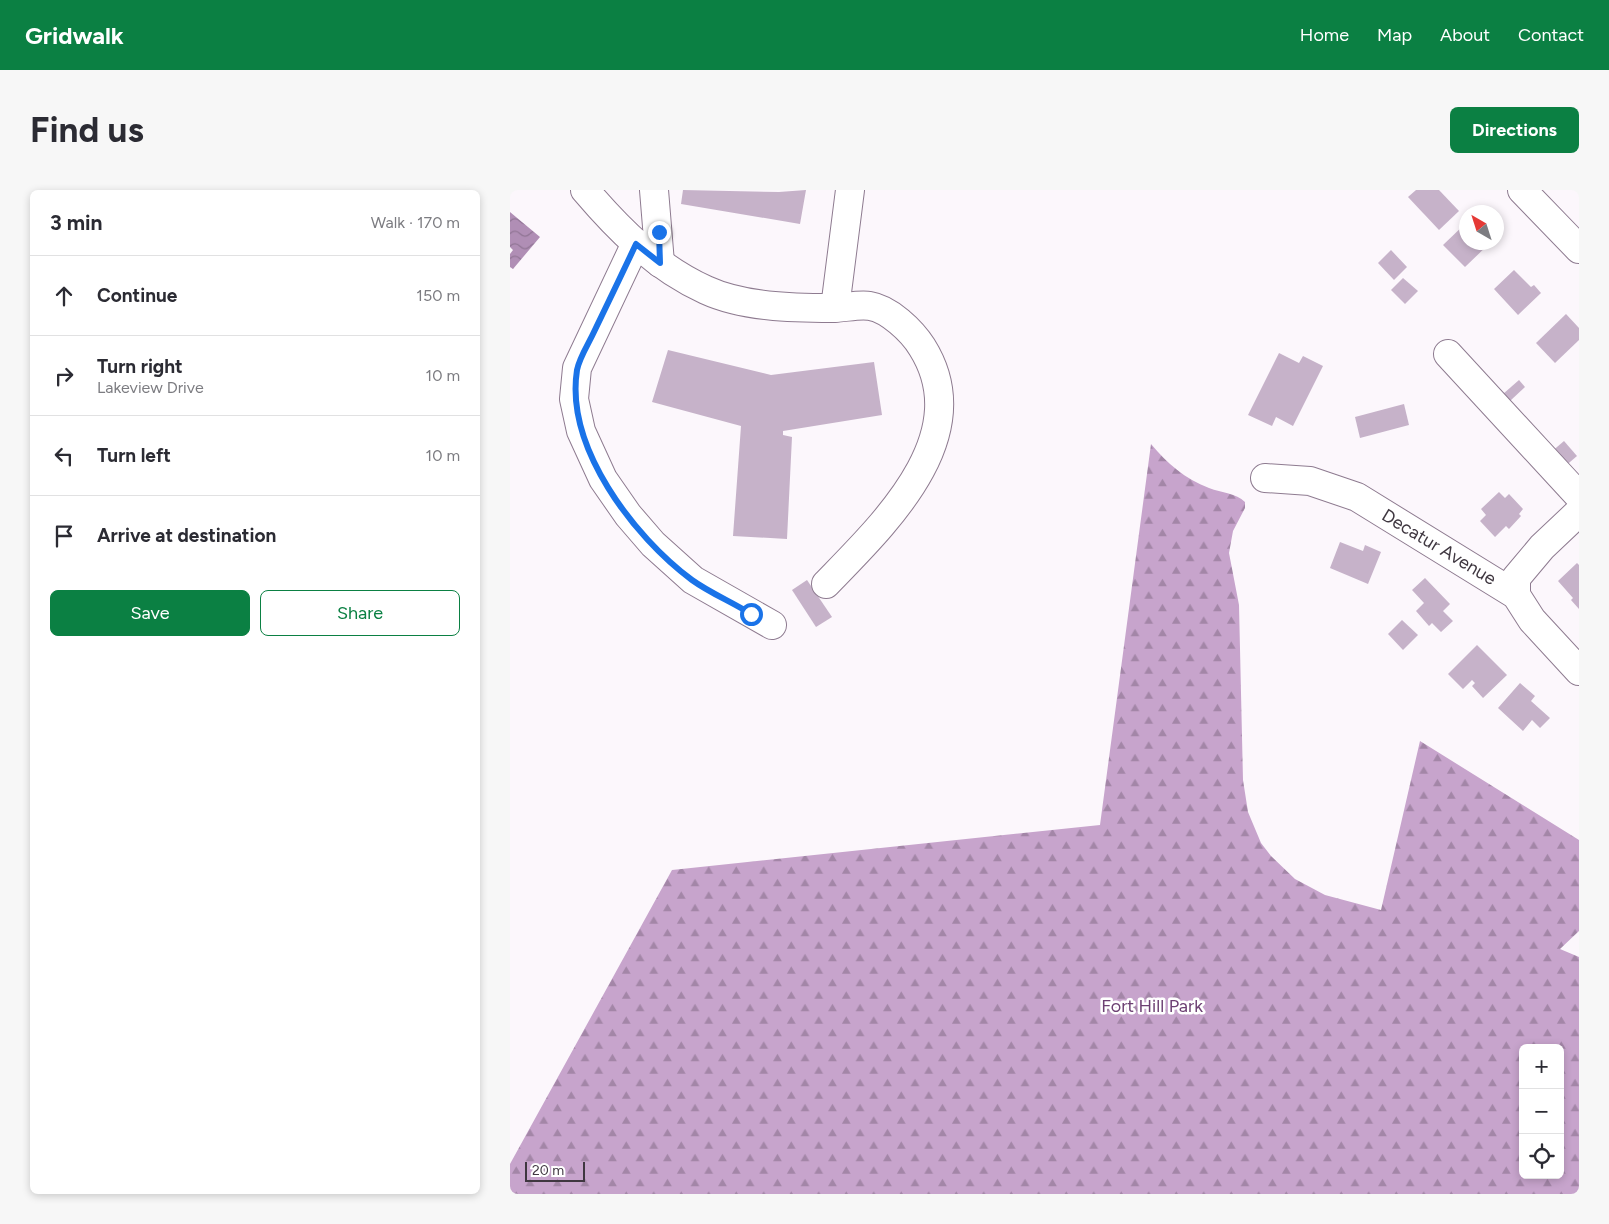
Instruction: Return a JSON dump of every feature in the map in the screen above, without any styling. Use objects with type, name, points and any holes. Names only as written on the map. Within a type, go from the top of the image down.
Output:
[{"type":"street","points":[[585,190],[616,227],[636,244],[660,263],[707,291],[748,302],[835,308],[871,306],[899,320],[917,339],[931,361],[937,382],[940,412],[935,443],[904,495],[866,542],[826,584]]},
{"type":"street","points":[[654,190],[660,263]]},
{"type":"street","points":[[835,308],[850,190]]},
{"type":"street","points":[[1522,190],[1579,249]]},
{"type":"street","points":[[636,244],[577,368],[574,399],[581,431],[604,479],[628,515],[653,544],[693,580],[772,625]]},
{"type":"street","points":[[1448,354],[1579,496]]},
{"type":"street","name":"Decatur Avenue","points":[[1265,478],[1310,481],[1357,497],[1516,595],[1532,620],[1579,671]]},
{"type":"street","points":[[1516,595],[1516,578],[1542,547],[1579,512]]},
{"type":"green space","name":"Fort Hill Park","points":[[1151,444],[1163,458],[1192,480],[1237,497],[1245,502],[1245,508],[1233,531],[1229,553],[1239,605],[1243,780],[1248,812],[1261,843],[1271,856],[1295,879],[1325,895],[1381,910],[1420,741],[1579,840],[1579,931],[1560,949],[1579,957],[1579,1194],[510,1194],[510,1164],[672,870],[1100,825]]},
{"type":"water","points":[[510,212],[540,237],[513,269],[510,267],[510,254],[513,250],[510,247]]},
{"type":"building","points":[[683,190],[779,192],[806,190],[800,224],[681,204]]},
{"type":"building","points":[[1416,190],[1439,190],[1459,211],[1439,230],[1408,197]]},
{"type":"building","points":[[1459,230],[1459,250],[1483,250],[1465,267],[1443,245]]},
{"type":"building","points":[[1391,250],[1407,267],[1394,280],[1378,263]]},
{"type":"building","points":[[1514,270],[1531,287],[1534,285],[1541,293],[1518,315],[1494,289]]},
{"type":"building","points":[[1403,278],[1418,291],[1405,304],[1391,290]]},
{"type":"building","points":[[1566,314],[1579,328],[1579,340],[1555,363],[1536,343]]},
{"type":"building","points":[[668,350],[771,375],[874,362],[882,415],[783,431],[783,435],[792,437],[787,539],[733,536],[741,426],[652,402]]},
{"type":"building","points":[[1279,353],[1299,363],[1303,356],[1323,366],[1293,426],[1276,417],[1272,426],[1248,415]]},
{"type":"building","points":[[1519,380],[1525,387],[1510,401],[1503,394]]},
{"type":"building","points":[[1404,404],[1409,425],[1360,438],[1355,417]]},
{"type":"building","points":[[1564,441],[1577,456],[1563,468],[1550,453]]},
{"type":"building","points":[[1499,492],[1505,498],[1509,494],[1523,509],[1519,514],[1521,516],[1509,529],[1506,526],[1495,537],[1480,521],[1486,515],[1481,509]]},
{"type":"building","points":[[1340,542],[1363,551],[1365,545],[1381,552],[1368,584],[1330,568]]},
{"type":"building","points":[[1577,563],[1579,565],[1579,609],[1571,600],[1573,598],[1558,581]]},
{"type":"building","points":[[1425,578],[1450,604],[1443,611],[1453,621],[1441,632],[1432,623],[1429,626],[1416,611],[1424,603],[1412,590]]},
{"type":"building","points":[[807,580],[832,617],[816,627],[792,590]]},
{"type":"building","points":[[1402,620],[1418,635],[1403,650],[1388,634]]},
{"type":"building","points":[[1477,645],[1507,675],[1483,698],[1472,686],[1475,683],[1472,680],[1463,689],[1448,674]]},
{"type":"building","points":[[1520,683],[1535,696],[1531,701],[1550,718],[1540,728],[1532,720],[1523,731],[1498,708]]},
{"type":"route","points":[[659,232],[660,263],[636,244],[577,368],[574,399],[581,431],[604,479],[628,515],[653,544],[693,580],[751,614]]}]
